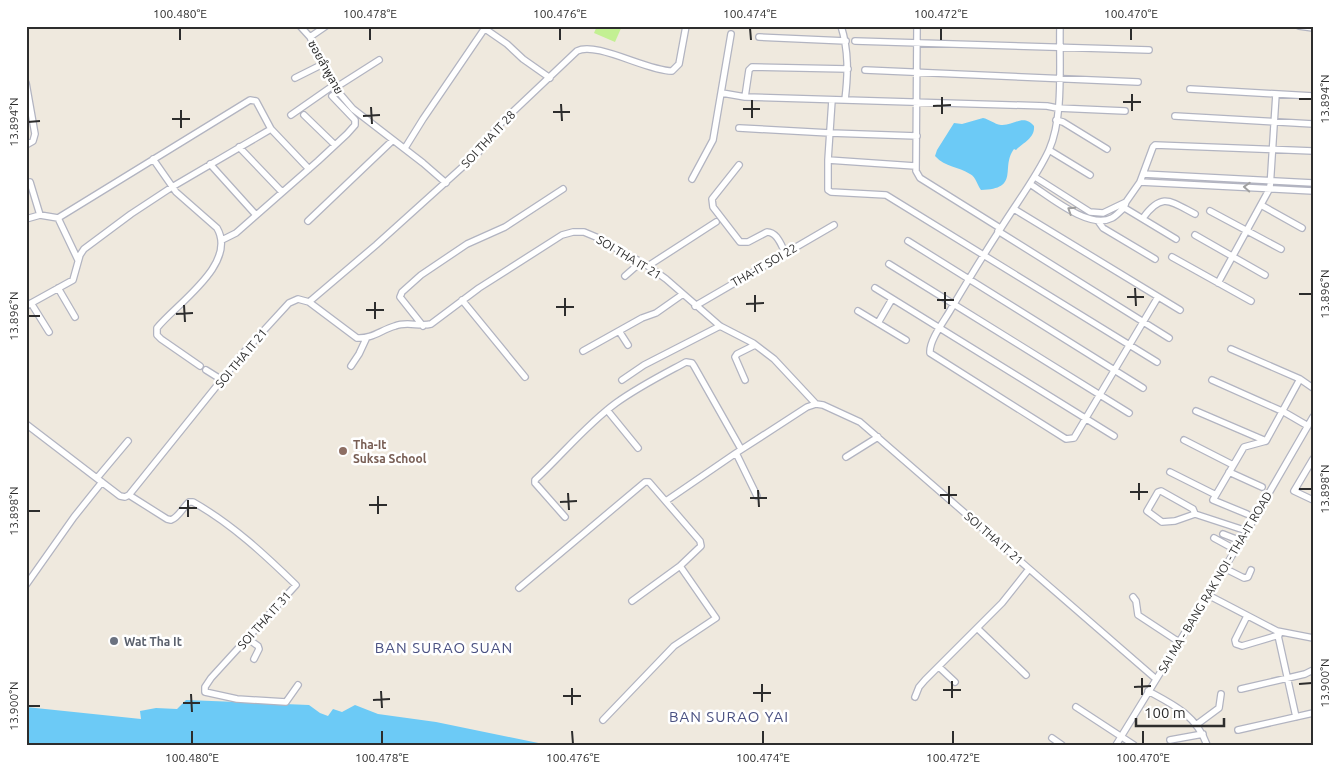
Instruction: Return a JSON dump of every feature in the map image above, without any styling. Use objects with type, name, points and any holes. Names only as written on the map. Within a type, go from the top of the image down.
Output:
[{"type":"street","name":"ซอยลำพูลาย","points":[[300,26],[310,37],[334,86],[353,109],[405,148],[446,183]]},
{"type":"street","points":[[310,37],[326,26]]},
{"type":"street","name":"SOI THA IT 28","points":[[309,302],[446,183],[478,153],[501,124],[577,51],[585,48],[672,71],[679,64],[686,26]]},
{"type":"street","points":[[841,26],[846,41],[848,69],[845,100]]},
{"type":"street","points":[[917,26],[917,136],[915,166],[920,178],[1170,338]]},
{"type":"street","points":[[1060,26],[1059,99],[1049,150],[1035,177],[983,255],[954,304],[929,348],[930,353],[1066,439],[1074,438],[1158,297]]},
{"type":"street","points":[[1299,26],[1313,28]]},
{"type":"street","points":[[405,148],[483,27],[550,78]]},
{"type":"street","points":[[692,179],[712,145],[731,34]]},
{"type":"street","points":[[759,37],[846,41]]},
{"type":"street","points":[[855,40],[1149,50]]},
{"type":"street","points":[[291,115],[334,86],[379,60]]},
{"type":"street","points":[[296,78],[323,64]]},
{"type":"street","points":[[744,98],[749,70],[752,68],[848,69]]},
{"type":"street","points":[[865,70],[1138,82]]},
{"type":"street","points":[[26,84],[35,134],[33,141],[26,145]]},
{"type":"street","points":[[1190,90],[1313,96]]},
{"type":"street","points":[[722,93],[744,98],[1047,106],[1125,111]]},
{"type":"street","points":[[1218,283],[1270,188],[1276,94]]},
{"type":"street","points":[[222,240],[236,233],[309,169],[356,123],[332,96]]},
{"type":"street","points":[[26,220],[40,215],[58,218],[250,100],[256,101],[271,129],[309,169]]},
{"type":"street","points":[[832,100],[827,187],[831,192],[886,195],[1156,362]]},
{"type":"street","points":[[304,115],[335,145]]},
{"type":"street","points":[[1175,116],[1313,124]]},
{"type":"street","points":[[1056,120],[1063,122],[1107,149]]},
{"type":"street","points":[[739,128],[917,136]]},
{"type":"street","points":[[48,332],[29,305],[74,280],[78,260],[84,249],[131,214],[172,187],[271,129]]},
{"type":"street","points":[[308,222],[394,140]]},
{"type":"street","points":[[1030,184],[1080,216],[1098,221],[1112,218],[1123,204],[1140,182],[1153,147],[1158,144],[1313,151]]},
{"type":"street","points":[[239,148],[282,192]]},
{"type":"street","points":[[1049,150],[1090,175]]},
{"type":"street","points":[[153,159],[172,187],[217,228],[222,240],[210,274],[157,328],[161,339],[200,366]]},
{"type":"street","points":[[828,160],[915,166]]},
{"type":"street","points":[[210,164],[256,215]]},
{"type":"street","points":[[739,165],[712,199],[713,207],[740,242],[748,242],[770,232],[775,235],[785,252]]},
{"type":"street","points":[[1143,174],[1313,183]]},
{"type":"street","points":[[1190,176],[1190,184]]},
{"type":"street","points":[[1035,177],[1090,212],[1103,213],[1123,204]]},
{"type":"street","points":[[30,182],[40,215]]},
{"type":"street","points":[[1140,182],[1313,190]]},
{"type":"street","points":[[423,326],[400,297],[404,290],[421,275],[467,244],[505,228],[563,189]]},
{"type":"street","points":[[1143,218],[1152,206],[1165,201],[1195,214]]},
{"type":"street","points":[[1123,204],[1176,239]]},
{"type":"street","points":[[1261,204],[1302,228]]},
{"type":"street","points":[[1014,208],[1180,310]]},
{"type":"street","points":[[1210,211],[1281,250]]},
{"type":"street","points":[[58,218],[78,260]]},
{"type":"street","points":[[1098,221],[1103,228],[1154,259]]},
{"type":"street","points":[[648,266],[716,222]]},
{"type":"street","name":"THA-IT SOI 22","points":[[695,306],[834,225]]},
{"type":"street","name":"SOI THA IT 21","points":[[423,326],[431,324],[462,300],[562,235],[584,232],[596,237],[648,266],[666,279],[720,326],[756,345],[774,358],[816,404],[860,422],[1156,678]]},
{"type":"street","points":[[1195,236],[1265,275]]},
{"type":"street","points":[[908,241],[1143,388]]},
{"type":"street","points":[[1172,257],[1252,301]]},
{"type":"street","points":[[625,276],[641,262]]},
{"type":"street","points":[[890,264],[1129,413]]},
{"type":"street","points":[[58,288],[75,317]]},
{"type":"street","points":[[874,288],[1114,436]]},
{"type":"street","points":[[583,351],[642,318],[656,313],[683,294]]},
{"type":"street","name":"SOI THA IT 21","points":[[129,496],[244,352],[289,303],[298,299],[309,302]]},
{"type":"street","points":[[878,323],[892,299]]},
{"type":"street","points":[[462,300],[525,377]]},
{"type":"street","points":[[309,302],[357,338],[366,338],[396,325],[423,326]]},
{"type":"street","points":[[858,312],[906,340]]},
{"type":"street","points":[[622,380],[644,365],[720,326]]},
{"type":"street","points":[[619,330],[628,345]]},
{"type":"street","points":[[351,366],[366,338]]},
{"type":"street","points":[[745,380],[735,357],[756,345]]},
{"type":"street","points":[[1231,349],[1300,379],[1313,388]]},
{"type":"street","points":[[565,517],[535,483],[535,480],[607,410],[634,390],[686,362],[692,363],[739,451],[757,496]]},
{"type":"street","points":[[206,370],[222,380]]},
{"type":"street","points":[[1247,514],[1213,500],[1244,447],[1266,441],[1284,412],[1300,379]]},
{"type":"street","points":[[1212,380],[1284,412],[1308,426]]},
{"type":"street","points":[[666,501],[807,407],[816,404]]},
{"type":"street","points":[[607,410],[638,448]]},
{"type":"street","points":[[1196,411],[1266,441]]},
{"type":"street","name":"SAI MA - BANG RAK NOI - THA-IT ROAD","points":[[1116,745],[1236,550],[1313,417]]},
{"type":"street","points":[[26,424],[120,496],[129,496]]},
{"type":"street","points":[[846,457],[878,437]]},
{"type":"street","points":[[1184,440],[1234,465]]},
{"type":"street","points":[[26,586],[128,441]]},
{"type":"street","points":[[1313,459],[1294,491],[1313,500]]},
{"type":"street","points":[[1170,472],[1216,495]]},
{"type":"street","points":[[1229,472],[1262,487]]},
{"type":"street","points":[[519,588],[645,482],[649,482],[700,541],[701,546],[680,566],[632,602]]},
{"type":"street","points":[[1195,514],[1193,509],[1161,491],[1158,492],[1147,511],[1162,522],[1175,521],[1195,514],[1247,531]]},
{"type":"street","name":"SOI THA IT 31","points":[[129,496],[171,520],[189,502],[193,502],[228,525],[256,547],[296,585],[204,686],[205,692],[238,699],[286,702],[298,685]]},
{"type":"street","points":[[1223,534],[1241,541]]},
{"type":"street","points":[[1214,538],[1236,550]]},
{"type":"street","points":[[603,720],[674,646],[716,618],[680,566]]},
{"type":"street","points":[[1224,568],[1244,578],[1248,577],[1251,570]]},
{"type":"street","points":[[915,696],[919,687],[1002,602],[1030,569]]},
{"type":"street","points":[[1208,595],[1278,633],[1313,638]]},
{"type":"street","points":[[1133,597],[1136,601],[1138,615],[1179,642]]},
{"type":"street","points":[[1248,616],[1235,640],[1236,644],[1242,646],[1278,633]]},
{"type":"street","points":[[977,628],[1026,675]]},
{"type":"street","points":[[1278,633],[1296,717]]},
{"type":"street","points":[[247,638],[258,646],[259,650],[254,659]]},
{"type":"street","points":[[939,667],[955,682]]},
{"type":"street","points":[[1240,689],[1305,674],[1313,670]]},
{"type":"street","points":[[1148,691],[1186,713],[1203,734],[1207,745]]},
{"type":"street","points":[[1196,725],[1219,708],[1221,694]]},
{"type":"street","points":[[1076,707],[1134,745]]},
{"type":"street","points":[[1238,730],[1313,713]]},
{"type":"street","points":[[1170,740],[1203,734]]},
{"type":"street","points":[[1052,738],[1062,745]]},
{"type":"green space","points":[[597,26],[622,26],[615,42],[594,33]]},
{"type":"water","points":[[983,118],[1001,125],[1026,120],[1034,126],[1034,130],[1028,140],[1016,150],[1014,149],[1010,156],[1007,176],[1001,186],[981,190],[972,175],[943,163],[935,156],[954,123],[962,124]]},
{"type":"water","points":[[186,700],[309,705],[328,716],[333,709],[342,712],[355,705],[378,714],[436,722],[548,745],[26,745],[26,707],[141,719],[140,711],[156,708],[177,709]]},
{"type":"place","name":"Tha-It Suksa School","points":[[343,451]]},
{"type":"place","name":"Wat Tha It","points":[[114,641]]},
{"type":"district","name":"BAN SURAO SUAN","points":[[444,647]]},
{"type":"district","name":"BAN SURAO YAI","points":[[729,716]]}]
